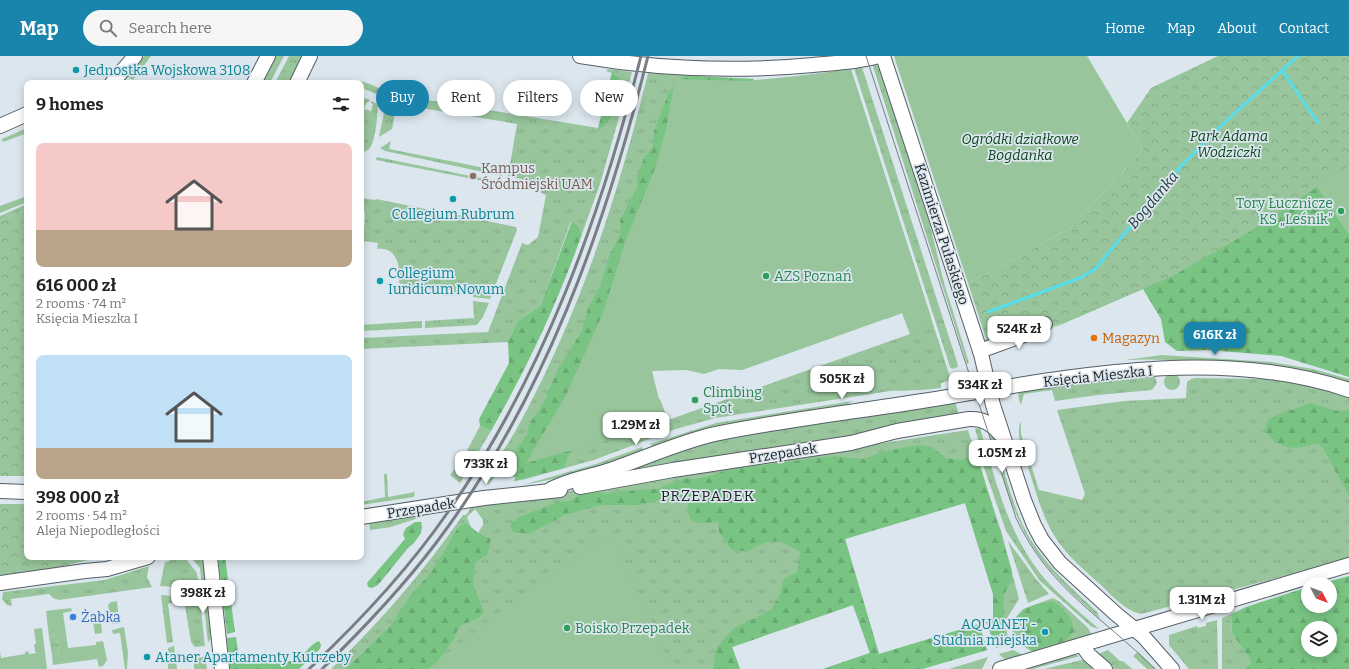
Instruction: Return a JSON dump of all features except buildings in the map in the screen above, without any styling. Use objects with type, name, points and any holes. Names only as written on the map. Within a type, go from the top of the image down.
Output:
[{"type":"street","points":[[115,80],[135,56]]},
{"type":"street","points":[[256,80],[268,56]]},
{"type":"street","points":[[298,80],[310,56]]},
{"type":"street","points":[[580,56],[614,62],[657,66],[769,69],[850,61],[879,56]]},
{"type":"street","name":"Kazimierza Pułaskiego","points":[[883,56],[980,351],[1004,440],[1026,507],[1034,525],[1045,544],[1060,563],[1145,639],[1172,669]]},
{"type":"street","points":[[0,126],[24,115]]},
{"type":"street","points":[[980,351],[1037,330],[1045,324]]},
{"type":"street","name":"Księcia Mieszka I","points":[[990,390],[1112,372],[1198,368],[1246,370],[1284,375],[1320,382],[1349,390]]},
{"type":"street","name":"Przepadek","points":[[552,490],[566,483],[600,474],[671,447],[715,434],[990,390]]},
{"type":"street","points":[[958,395],[980,400],[997,416]]},
{"type":"street","name":"Przepadek","points":[[364,517],[552,490],[585,487],[672,470],[851,443],[893,432],[975,418],[990,424],[999,432],[1004,440]]},
{"type":"street","points":[[0,491],[24,492]]},
{"type":"street","points":[[85,571],[111,560]]},
{"type":"street","points":[[0,583],[107,569],[138,560]]},
{"type":"street","points":[[210,560],[222,669]]},
{"type":"street","points":[[1000,669],[1349,565]]},
{"type":"street","points":[[1082,645],[1105,669]]},
{"type":"green space","points":[[144,56],[151,56],[133,80],[128,77]]},
{"type":"green space","points":[[274,56],[284,56],[272,80],[262,80]]},
{"type":"green space","points":[[289,56],[304,56],[292,80],[277,80]]},
{"type":"green space","name":"Ogródki działkowe Bogdanka","points":[[894,56],[1087,56],[1143,150],[1070,228],[968,283]]},
{"type":"green space","name":"Park Adama Wodziczki","points":[[1218,56],[1349,56],[1349,166],[1246,234],[1171,277],[1020,341],[988,345],[968,283],[1070,228],[1143,150],[1127,123],[1151,88]]},
{"type":"green space","points":[[872,63],[880,67],[925,204],[944,283],[969,363],[967,364]]},
{"type":"green space","points":[[861,64],[957,362],[958,367],[952,369],[950,367],[853,65]]},
{"type":"green space","points":[[608,69],[632,72],[630,80],[620,80],[615,74],[606,71]]},
{"type":"green space","points":[[851,69],[951,380],[941,383],[941,388],[890,391],[715,418],[676,429],[594,460],[522,480],[514,481],[516,477],[499,472],[489,484],[487,484],[489,481],[484,481],[516,430],[538,388],[577,301],[609,211],[638,116],[648,73],[753,79],[760,103],[627,278],[655,401],[660,399],[668,420],[910,334],[905,320],[910,310],[886,319],[800,90],[797,76]]},
{"type":"green space","name":"AZS Poznań","points":[[847,71],[852,74],[931,317],[927,325],[910,334],[902,313],[742,370],[719,369],[704,374],[686,370],[652,371],[663,415],[653,417],[656,427],[526,463],[566,395],[603,313],[626,239],[654,171],[666,129],[675,79],[747,81]]},
{"type":"green space","points":[[612,72],[620,80],[610,80]]},
{"type":"green space","points":[[684,76],[753,79],[756,89],[575,448],[568,456],[564,468],[514,481],[516,477],[505,474],[505,465],[527,435],[529,425],[543,404],[558,369],[582,331],[588,308],[600,287],[610,254],[621,233],[620,220],[638,186],[637,176],[644,158],[653,147],[654,131],[668,94],[678,80]]},
{"type":"green space","points":[[364,82],[370,84],[376,87],[376,94],[364,89]]},
{"type":"green space","points":[[365,98],[370,100],[367,102],[364,109]]},
{"type":"green space","points":[[429,100],[437,102],[437,111],[429,109]]},
{"type":"green space","points":[[371,101],[376,104],[377,119],[374,138],[369,149],[364,152],[364,109],[371,111],[373,104]]},
{"type":"green space","points":[[495,111],[503,112],[503,116],[525,116],[598,128],[597,131],[604,116],[619,116],[600,184],[582,234],[579,227],[571,221],[540,306],[517,322],[508,342],[364,349],[364,338],[488,332],[522,243],[528,245],[538,237],[546,195],[541,193],[541,190],[529,181],[508,176],[517,124],[469,116],[495,116]]},
{"type":"green space","points":[[383,116],[395,116],[392,129],[379,137]]},
{"type":"green space","points":[[601,116],[611,116],[603,126],[597,132]]},
{"type":"green space","points":[[24,129],[24,134],[3,142],[2,139]]},
{"type":"green space","points":[[391,141],[389,149],[500,171],[501,164],[505,164],[502,176],[385,151],[380,148]]},
{"type":"green space","points":[[377,157],[501,183],[499,184],[376,160]]},
{"type":"green space","points":[[1349,166],[1318,187],[1349,234],[1349,377],[1281,356],[1209,350],[1177,351],[1165,342],[1161,319],[1143,289],[1053,328]]},
{"type":"green space","name":"Tory Łucznicze KS „Leśnik”","points":[[1349,166],[1349,234],[1318,187]]},
{"type":"green space","points":[[24,197],[24,203],[0,213],[0,206]]},
{"type":"green space","points":[[364,198],[376,199],[445,213],[445,215],[454,217],[454,214],[516,227],[517,230],[490,299],[473,297],[473,294],[443,296],[444,293],[399,283],[398,264],[393,254],[384,249],[377,249],[378,243],[365,241],[364,244]]},
{"type":"green space","points":[[24,205],[24,210],[0,221],[0,216]]},
{"type":"green space","points":[[24,210],[24,476],[0,476],[0,221]]},
{"type":"green space","points":[[572,221],[579,227],[582,234],[563,285],[517,383],[491,431],[480,426],[479,419],[509,363],[508,342],[517,322],[540,306]]},
{"type":"green space","points":[[473,301],[489,303],[483,317],[477,325],[425,328],[425,321],[473,318],[474,320]]},
{"type":"green space","points":[[422,321],[422,328],[364,331],[364,325]]},
{"type":"green space","points":[[1162,355],[1271,362],[1313,369],[1349,379],[1349,384],[1209,363],[1153,359],[1125,360]]},
{"type":"green space","points":[[1172,374],[1179,379],[1180,382],[1175,389],[1172,390],[1165,385],[1164,382],[1169,375]]},
{"type":"green space","points":[[1150,375],[1155,377],[1157,383],[1152,390],[1055,401],[1052,390],[1024,394],[1021,405],[1019,400],[1018,391],[1083,381]]},
{"type":"green space","points":[[1195,378],[1274,379],[1290,381],[1349,396],[1349,559],[1141,614],[1130,610],[1115,599],[1072,558],[1056,539],[1046,520],[1038,499],[1020,444],[1019,426],[1021,421],[1021,434],[1039,490],[1082,500],[1085,494],[1057,410],[1124,401],[1186,398],[1187,382]]},
{"type":"green space","points":[[853,401],[840,408],[653,447],[650,444],[716,423]]},
{"type":"green space","points":[[955,401],[959,415],[860,435],[622,472],[640,464],[724,437]]},
{"type":"green space","points":[[1310,403],[1337,411],[1349,410],[1349,496],[1323,448],[1318,444],[1296,448],[1281,445],[1264,431],[1269,419]]},
{"type":"green space","points":[[480,426],[491,431],[460,483],[450,475],[463,458]]},
{"type":"green space","points":[[980,428],[998,488],[1012,526],[1021,545],[1051,586],[1099,629],[1092,627],[1040,581],[1006,531],[979,453],[981,449],[975,429]]},
{"type":"green space","points":[[987,429],[995,440],[1015,506],[1033,543],[1055,571],[1097,612],[1100,619],[1066,587],[1036,552],[1020,523],[1014,508]]},
{"type":"green space","points":[[968,430],[1002,534],[1019,599],[1007,618],[1006,628],[1009,641],[1006,645],[996,648],[986,622],[993,620],[993,594],[965,503],[845,539],[879,654],[979,624],[987,650],[922,669],[823,669],[870,653],[853,605],[732,647],[740,669],[331,669],[367,633],[401,595],[433,556],[463,515],[466,515],[472,506]],"holes":[[[475,509],[483,520],[483,525],[478,533],[471,527],[467,517]]]},
{"type":"green space","points":[[919,445],[932,447],[946,458],[962,460],[969,457],[979,462],[1012,571],[1011,580],[1006,590],[1003,603],[1003,635],[995,644],[986,622],[993,620],[993,594],[965,503],[845,539],[879,654],[979,624],[987,650],[922,669],[823,669],[870,653],[853,605],[732,647],[740,669],[713,669],[716,648],[734,628],[771,610],[781,593],[783,579],[797,572],[800,552],[786,544],[779,542],[768,542],[761,544],[747,552],[731,549],[719,532],[718,522],[701,523],[691,520],[687,510],[689,499],[675,496],[639,505],[601,505],[565,515],[528,534],[513,532],[510,525],[519,517],[558,502],[570,501],[580,494],[595,491],[606,494],[622,491],[657,489],[684,478],[695,479],[710,476],[726,470],[833,456],[863,459],[885,451]]},
{"type":"green space","points":[[642,447],[643,451],[574,475],[523,485],[596,464]]},
{"type":"green space","points":[[384,474],[387,474],[388,497],[415,492],[414,497],[364,505],[364,501],[385,497]]},
{"type":"green space","points":[[0,504],[24,504],[24,560],[88,560],[51,569],[0,575]]},
{"type":"green space","points":[[423,514],[424,516],[391,527],[370,530],[369,522]]},
{"type":"green space","points":[[415,522],[421,522],[422,526],[421,533],[414,543],[408,548],[378,585],[372,588],[368,587],[367,583],[405,539],[403,534],[406,528]]},
{"type":"green space","points":[[466,523],[478,533],[491,539],[487,555],[475,563],[473,585],[484,611],[479,618],[462,625],[457,631],[454,639],[432,669],[346,669],[391,625],[410,596],[432,571],[458,528]]},
{"type":"green space","name":"Boisko Przepadek","points":[[612,534],[673,669],[428,669],[551,572]]},
{"type":"green space","points":[[1008,541],[1036,579],[1049,594],[1028,603]]},
{"type":"green space","points":[[172,560],[187,560],[197,573],[205,646],[195,647],[191,642],[183,594],[175,587],[160,586],[165,562]]},
{"type":"green space","points":[[193,560],[203,560],[211,638],[208,643],[200,568]]},
{"type":"green space","points":[[218,560],[225,560],[235,632],[227,634]]},
{"type":"green space","points":[[149,566],[147,577],[152,587],[59,600],[53,598],[49,594],[11,599],[12,606],[7,605],[2,599],[3,592],[105,580]]},
{"type":"green space","points":[[1349,576],[1349,669],[1246,669],[1251,661],[1232,633],[1231,614],[1246,607],[1301,589],[1301,613],[1337,613],[1337,579]]},
{"type":"green space","points":[[161,595],[171,596],[175,602],[168,604],[173,642],[167,643]]},
{"type":"green space","points":[[1053,598],[1060,602],[1088,628],[1092,635],[1034,653],[1021,644],[1015,637],[1012,628],[1013,622],[1023,609]]},
{"type":"green space","points":[[117,601],[119,624],[112,624],[108,605],[111,602]]},
{"type":"green space","points":[[1052,601],[1060,606],[1070,617],[1074,631],[1067,640],[1033,651],[1026,646],[1014,619],[1022,611],[1031,606]]},
{"type":"green space","points":[[71,608],[72,611],[63,613],[68,648],[96,645],[96,642],[103,641],[107,660],[103,666],[99,667],[97,659],[53,665],[52,655],[59,654],[57,636],[49,637],[46,611]]},
{"type":"green space","points":[[1231,614],[1232,633],[1251,661],[1246,669],[1222,669],[1222,618]]},
{"type":"green space","points":[[1217,620],[1218,669],[1189,669],[1169,645],[1169,635],[1197,626],[1198,628],[1206,626],[1206,623]]},
{"type":"green space","points":[[93,621],[101,621],[102,633],[95,634]]},
{"type":"green space","points":[[124,627],[128,652],[127,669],[125,669],[120,633],[113,634],[112,630]]},
{"type":"green space","points":[[42,628],[47,669],[0,669],[0,651],[1,658],[25,654],[25,652],[28,651],[29,654],[37,653],[35,652],[34,644],[36,644],[34,629]]},
{"type":"green space","points":[[57,636],[59,654],[52,655],[49,637]]},
{"type":"green space","points":[[236,637],[239,658],[271,663],[287,662],[295,659],[302,655],[316,642],[319,641],[321,645],[320,649],[299,669],[230,669],[227,638]]},
{"type":"green space","points":[[174,646],[177,669],[168,669],[168,648]]},
{"type":"green space","points":[[1013,650],[1026,656],[1008,660],[999,654]]},
{"type":"green space","points":[[1108,650],[1132,669],[1111,669],[1096,655]]},
{"type":"green space","points":[[1138,652],[1156,669],[1147,669],[1133,656]]},
{"type":"green space","points":[[1072,654],[1080,656],[1033,669],[1019,669]]},
{"type":"green space","points":[[205,656],[207,669],[194,669],[196,659]]},
{"type":"green space","points":[[988,657],[982,669],[949,669]]},
{"type":"green space","points":[[1111,657],[1123,669],[1044,669],[1086,659],[1090,663]]},
{"type":"waterway","name":"Bogdanka","points":[[988,312],[1080,278],[1095,269],[1181,166],[1224,123],[1298,56]]},
{"type":"waterway","points":[[1282,70],[1318,123]]},
{"type":"tram line","points":[[866,56],[1016,518],[1029,543],[1044,564],[1061,583],[1155,669]]},
{"type":"railway","points":[[309,669],[365,614],[417,554],[448,512],[482,460],[513,406],[565,293],[587,235],[607,176],[641,56]]},
{"type":"railway","points":[[322,669],[381,608],[423,560],[474,488],[509,431],[539,371],[591,248],[612,185],[648,56]]},
{"type":"place","name":"Jednostka Wojskowa 3108","points":[[76,70]]},
{"type":"place","name":"Kampus Śródmiejski UAM","points":[[473,176]]},
{"type":"place","name":"Collegium Rubrum","points":[[453,199]]},
{"type":"place","name":"Tory Łucznicze KS „Leśnik”","points":[[1341,211]]},
{"type":"place","name":"AZS Poznań","points":[[766,276]]},
{"type":"place","name":"Collegium Iuridicum Novum","points":[[380,281]]},
{"type":"place","name":"Magazyn","points":[[1094,338]]},
{"type":"place","name":"Climbing Spot","points":[[695,400]]},
{"type":"place","name":"Żabka","points":[[73,617]]},
{"type":"place","name":"Boisko Przepadek","points":[[567,628]]},
{"type":"place","name":"AQUANET - Studnia miejska","points":[[1045,632]]},
{"type":"place","name":"Ataner Apartamenty Kutrzeby","points":[[147,657]]},
{"type":"district","name":"PRZEPADEK","points":[[708,496]]}]
